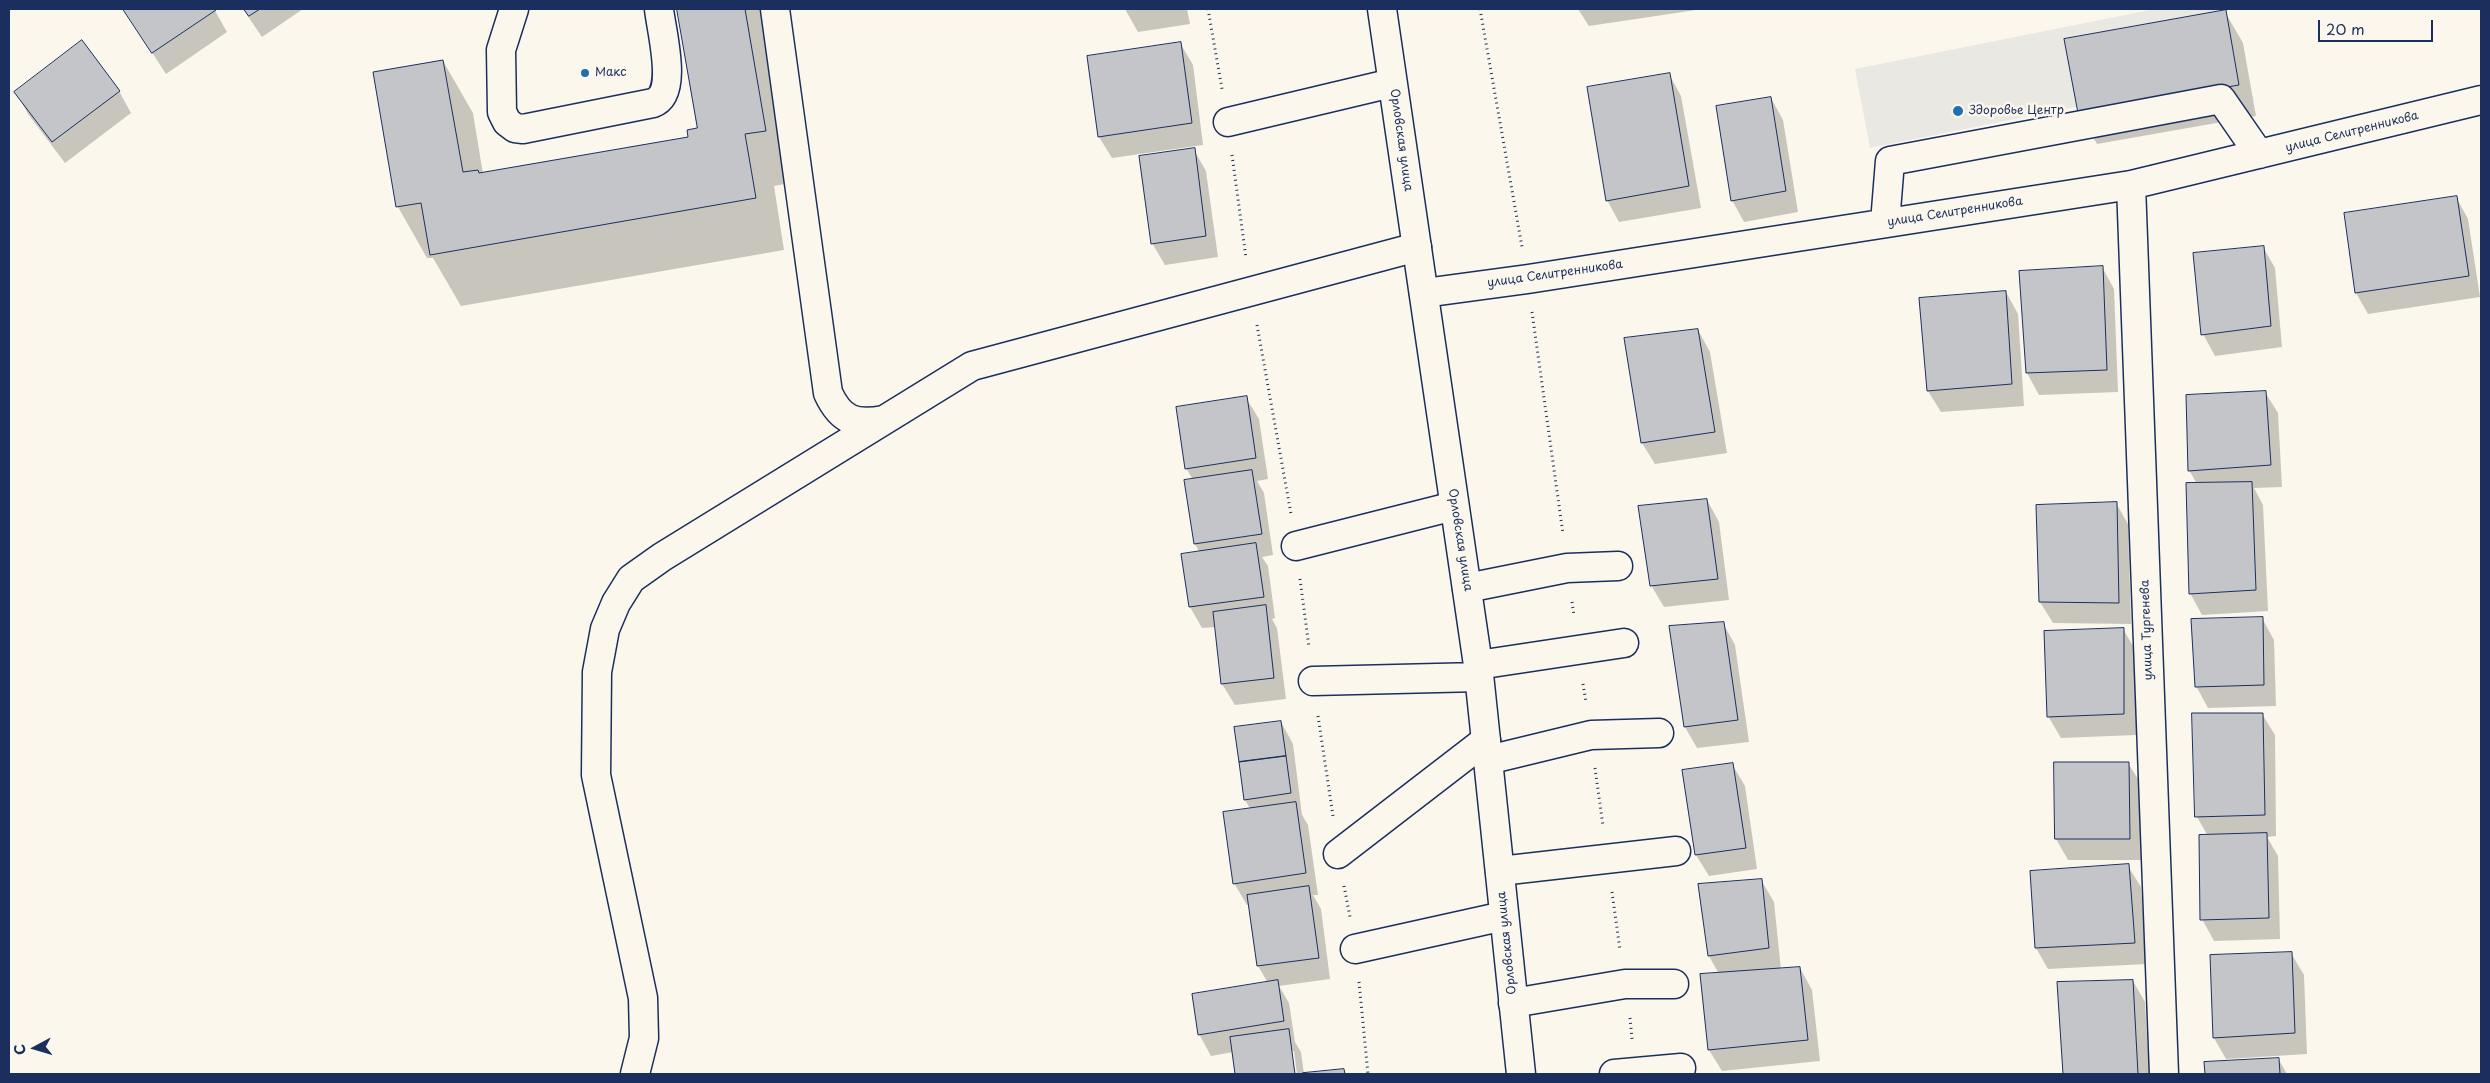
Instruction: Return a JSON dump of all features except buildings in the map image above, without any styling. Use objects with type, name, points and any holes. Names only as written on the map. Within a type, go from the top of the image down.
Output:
[{"type":"street","points":[[514,9],[501,50],[502,112],[507,122],[515,128],[523,129],[653,103],[661,98],[666,90],[668,79],[658,9]]},
{"type":"street","points":[[775,9],[828,393],[834,406],[850,420],[866,423],[884,420]]},
{"type":"street","name":"Орловская улица","points":[[1382,9],[1479,671],[1520,1074]]},
{"type":"street","points":[[1228,122],[1392,82]]},
{"type":"street","points":[[1885,223],[1890,161],[2221,99],[2259,154]]},
{"type":"street","name":"улица Селитренникова","points":[[1424,293],[1528,279],[2131,185],[2481,100]]},
{"type":"street","name":"улица Тургенева","points":[[2131,185],[2164,1074]]},
{"type":"street","points":[[635,1074],[644,1038],[642,998],[596,775],[597,672],[605,629],[616,603],[631,579],[671,552],[972,366],[1417,246]]},
{"type":"street","points":[[1296,546],[1454,506]]},
{"type":"street","points":[[1467,588],[1567,568],[1618,566]]},
{"type":"street","points":[[1313,681],[1479,671],[1624,643]]},
{"type":"street","points":[[1338,854],[1487,750],[1590,735],[1659,733]]},
{"type":"street","points":[[1500,871],[1676,851]]},
{"type":"street","points":[[1355,949],[1504,916]]},
{"type":"street","points":[[1513,1003],[1625,984],[1674,984]]},
{"type":"street","points":[[1614,1074],[1681,1068]]},
{"type":"shaded area","name":"Здоровье Центр","points":[[2155,9],[2222,9],[2235,75],[1870,148],[1855,69]]},
{"type":"place","name":"Макс","points":[[585,73]]},
{"type":"place","name":"Здоровье Центр","points":[[1958,111]]}]
